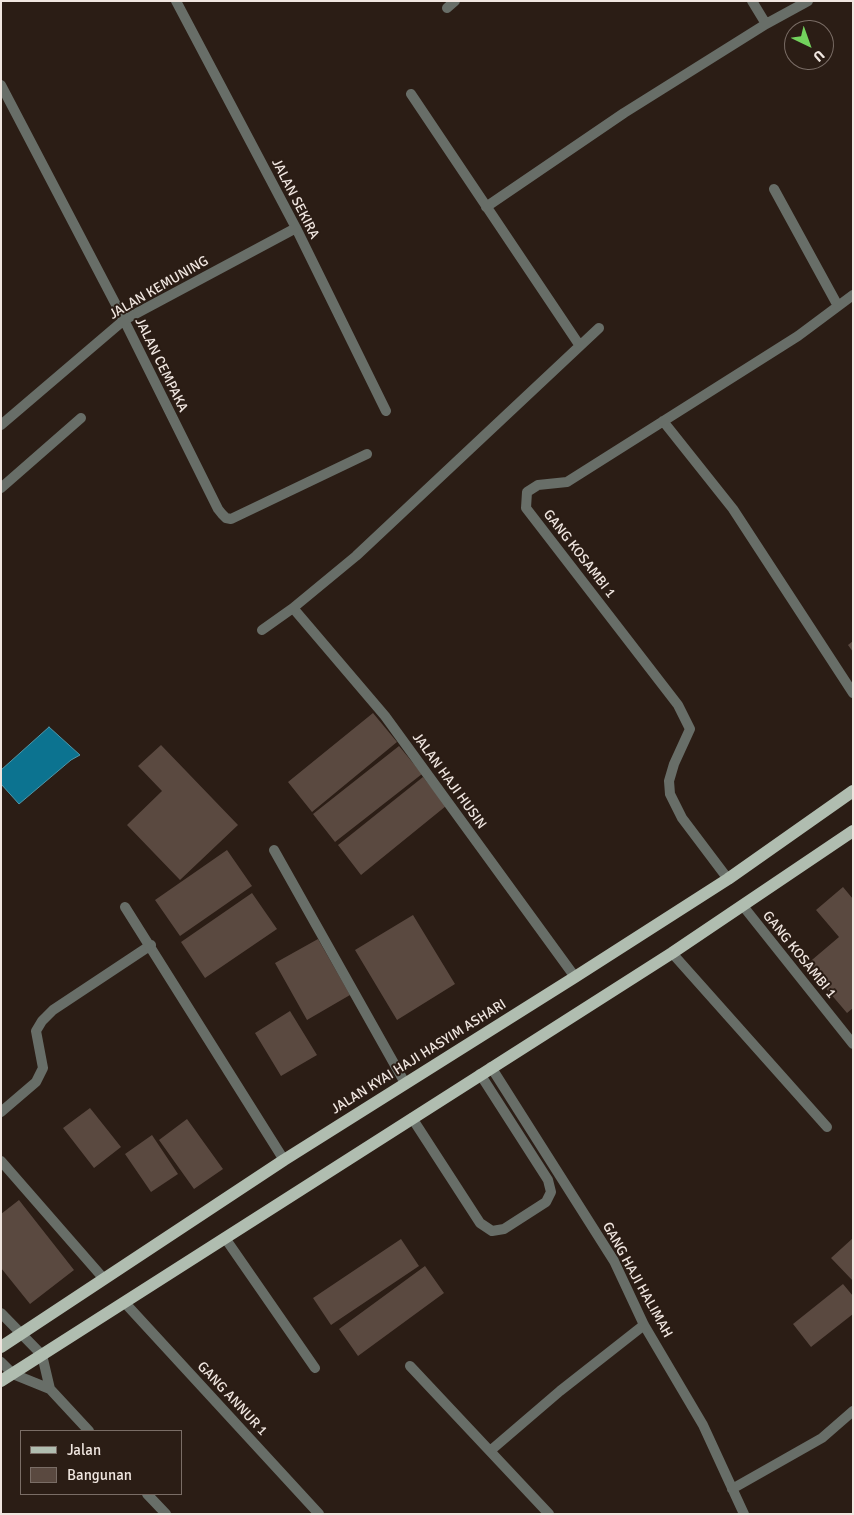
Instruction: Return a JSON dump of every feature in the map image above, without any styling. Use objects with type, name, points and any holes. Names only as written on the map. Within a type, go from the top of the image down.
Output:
[{"type":"main road","name":"JALAN KYAI HAJI HASYIM ASHARI","points":[[1,1347],[284,1160],[575,977],[728,878],[853,791]]},
{"type":"main road","points":[[1,1381],[672,953],[853,831]]},
{"type":"street","name":"JALAN SEKIRA","points":[[176,1],[296,228],[386,412]]},
{"type":"street","points":[[752,1],[766,24]]},
{"type":"street","points":[[486,208],[624,113],[766,24],[808,1]]},
{"type":"street","name":"JALAN CEMPAKA","points":[[1,84],[124,320],[218,509],[226,518],[231,519],[367,454]]},
{"type":"street","points":[[411,94],[580,346]]},
{"type":"street","points":[[774,189],[838,306]]},
{"type":"street","name":"JALAN KEMUNING","points":[[1,425],[124,320],[296,228]]},
{"type":"street","name":"GANG KOSAMBI 1","points":[[728,878],[682,818],[670,794],[669,781],[674,764],[690,729],[678,705],[526,508],[527,492],[538,485],[567,482],[798,336],[853,296]]},
{"type":"street","points":[[262,630],[293,608],[356,556],[599,328]]},
{"type":"street","points":[[1,488],[81,418]]},
{"type":"street","points":[[662,421],[733,509],[853,693]]},
{"type":"street","name":"JALAN HAJI HUSIN","points":[[293,608],[385,716],[575,977]]},
{"type":"street","points":[[274,850],[404,1083]]},
{"type":"street","name":"GANG KOSAMBI 1","points":[[743,906],[853,1044]]},
{"type":"street","points":[[125,907],[284,1160]]},
{"type":"street","points":[[1,1112],[36,1082],[43,1068],[36,1031],[42,1021],[53,1010],[150,945]]},
{"type":"street","points":[[672,953],[827,1127]]},
{"type":"street","points":[[412,1118],[480,1224],[492,1231],[504,1229],[546,1202],[551,1192],[548,1180],[486,1071]]},
{"type":"street","name":"GANG HAJI HALIMAH","points":[[486,1071],[614,1261],[644,1325],[703,1425],[744,1514]]},
{"type":"street","points":[[1,1161],[104,1280]]},
{"type":"street","points":[[225,1238],[315,1368]]},
{"type":"street","name":"GANG ANNUR 1","points":[[125,1303],[320,1514]]},
{"type":"street","points":[[1,1313],[42,1355],[50,1389]]},
{"type":"street","points":[[490,1451],[560,1391],[644,1325]]},
{"type":"street","points":[[1,1362],[13,1374],[50,1389],[88,1430]]},
{"type":"street","points":[[410,1366],[549,1514]]},
{"type":"street","points":[[732,1488],[822,1438],[853,1411]]},
{"type":"street","points":[[149,1495],[166,1514]]},
{"type":"water","points":[[49,727],[80,755],[71,760],[19,804],[1,784],[1,770]]},
{"type":"building","points":[[853,641],[853,652],[848,645]]},
{"type":"building","points":[[373,713],[397,742],[312,812],[288,782]]},
{"type":"building","points":[[161,745],[238,825],[180,880],[127,825],[162,791],[138,766]]},
{"type":"building","points":[[399,746],[422,774],[335,842],[313,814]]},
{"type":"building","points":[[423,777],[446,806],[361,875],[338,845]]},
{"type":"building","points":[[227,850],[252,886],[180,936],[155,900]]},
{"type":"building","points":[[843,887],[853,899],[853,1008],[847,1013],[806,965],[839,937],[816,910]]},
{"type":"building","points":[[252,893],[277,929],[205,978],[181,942]]},
{"type":"building","points":[[413,915],[455,984],[397,1020],[355,950]]},
{"type":"building","points":[[318,939],[350,995],[307,1020],[275,963]]},
{"type":"building","points":[[290,1011],[317,1055],[281,1076],[255,1033]]},
{"type":"building","points":[[90,1108],[121,1147],[94,1168],[63,1128]]},
{"type":"building","points":[[187,1119],[223,1169],[194,1189],[159,1140]]},
{"type":"building","points":[[152,1135],[178,1174],[151,1192],[125,1154]]},
{"type":"building","points":[[19,1200],[74,1270],[30,1304],[1,1268],[1,1214]]},
{"type":"building","points":[[853,1238],[853,1281],[831,1258]]},
{"type":"building","points":[[401,1239],[419,1266],[331,1325],[313,1298]]},
{"type":"building","points":[[425,1266],[444,1293],[358,1356],[339,1329]]},
{"type":"building","points":[[843,1284],[853,1296],[853,1314],[811,1347],[793,1324]]}]
